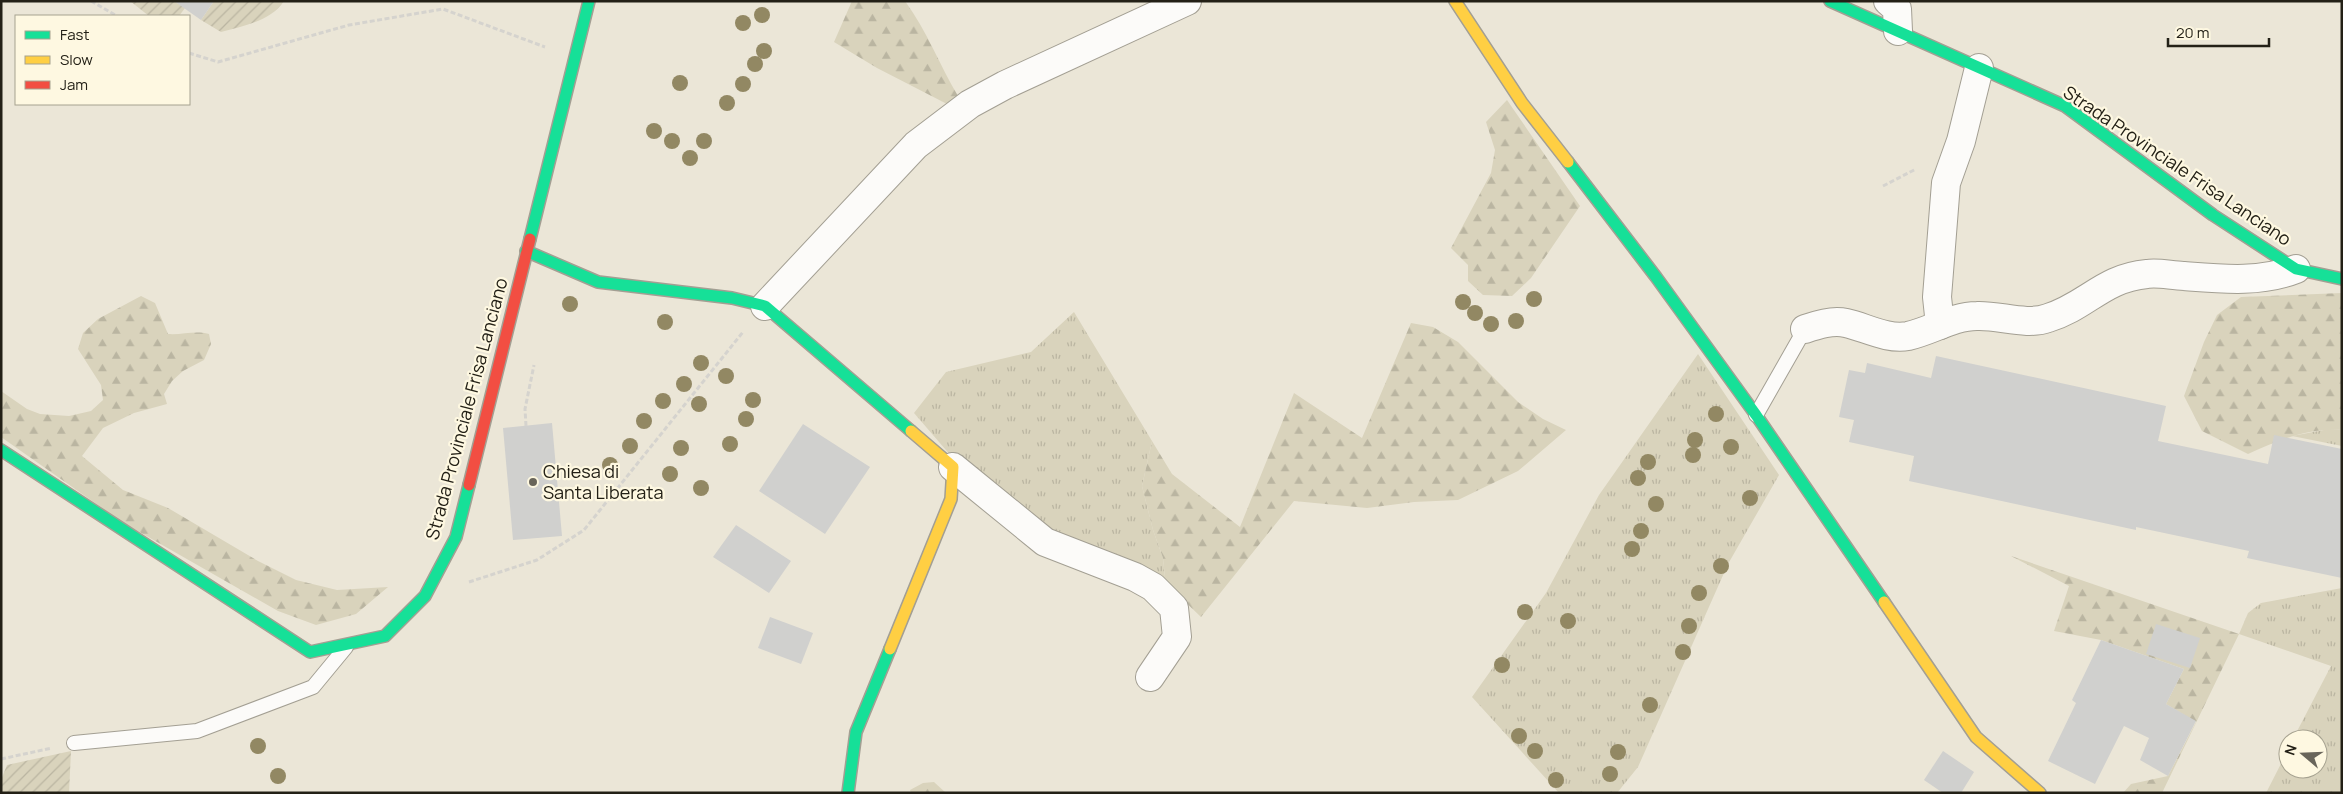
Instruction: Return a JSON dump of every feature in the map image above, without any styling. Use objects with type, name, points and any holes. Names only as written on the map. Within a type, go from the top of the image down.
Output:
[{"type":"street","name":"Strada Provinciale Frisa Lanciano","points":[[1,450],[310,652],[385,636],[425,596],[456,537],[589,1]]},
{"type":"street","points":[[764,306],[916,145],[970,104],[1005,85],[1187,1]]},
{"type":"street","points":[[1456,1],[1522,102],[1656,277],[1756,416],[1976,737],[2040,793]]},
{"type":"street","name":"Strada Provinciale Frisa Lanciano","points":[[1830,1],[2065,106],[2213,215],[2296,269],[2342,279]]},
{"type":"street","points":[[1888,1],[1897,9],[1898,31]]},
{"type":"street","points":[[1940,325],[1937,297],[1946,183],[1961,141],[1979,68]]},
{"type":"street","points":[[526,251],[598,282],[732,298],[764,306],[953,468],[1045,542],[1135,577],[1153,587],[1174,608],[1177,637],[1150,677]]},
{"type":"street","points":[[1805,329],[1822,324],[1844,322],[1891,336],[1907,336],[1976,316],[2021,320],[2046,319],[2065,312],[2103,287],[2149,273],[2240,279],[2277,276],[2296,269]]},
{"type":"street","points":[[848,793],[856,732],[951,499],[953,468]]},
{"type":"lane","points":[[1756,416],[1805,329]]},
{"type":"lane","points":[[74,743],[197,731],[313,688],[349,643]]},
{"type":"path","points":[[91,1],[115,15]]},
{"type":"path","points":[[190,53],[218,62],[348,25],[443,9],[574,57]]},
{"type":"path","points":[[1883,186],[1916,170]]},
{"type":"path","points":[[425,596],[537,560],[584,530],[764,306]]},
{"type":"path","points":[[1,759],[74,743]]},
{"type":"green space","points":[[130,1],[174,1],[185,8],[180,15],[148,15]]},
{"type":"green space","points":[[214,1],[284,1],[272,13],[256,22],[221,32],[201,20]]},
{"type":"green space","points":[[852,1],[905,1],[920,24],[958,96],[947,104],[877,68],[834,42]]},
{"type":"green space","points":[[1507,100],[1580,206],[1531,278],[1512,296],[1483,295],[1468,281],[1468,265],[1451,248],[1491,173],[1495,150],[1486,122]]},
{"type":"green space","points":[[2342,293],[2342,430],[2305,433],[2248,454],[2202,431],[2184,396],[2204,342],[2217,315],[2241,297]]},
{"type":"green space","points":[[141,296],[155,303],[168,334],[199,332],[209,334],[211,344],[204,360],[183,371],[172,381],[164,394],[167,404],[134,413],[103,428],[82,456],[123,490],[168,508],[258,561],[296,580],[337,590],[388,587],[356,614],[316,625],[278,611],[122,522],[1,437],[1,391],[27,409],[40,414],[69,416],[91,411],[103,400],[101,385],[78,349],[83,333],[98,319]]},
{"type":"green space","points":[[1074,312],[1152,441],[1142,486],[1153,530],[1163,558],[1166,587],[1035,529],[964,471],[914,413],[946,372],[1031,352]]},
{"type":"green space","points":[[1411,323],[1433,327],[1458,342],[1518,402],[1543,419],[1566,430],[1518,471],[1458,500],[1414,502],[1367,508],[1294,501],[1201,617],[1174,591],[1166,587],[1163,558],[1153,530],[1142,486],[1152,441],[1172,474],[1240,527],[1294,393],[1362,438]]},
{"type":"green space","points":[[1698,354],[1779,475],[1728,564],[1638,767],[1617,793],[1559,793],[1472,697],[1546,593],[1599,495]]},
{"type":"green space","points":[[2329,429],[2342,430],[2342,446],[2292,436]]},
{"type":"green space","points":[[2011,556],[2239,634],[2162,793],[2123,793],[2131,784],[2168,776],[2196,722],[2166,704],[2184,669],[2101,640],[2054,631],[2069,586]]},
{"type":"green space","points":[[2342,588],[2342,793],[2266,793],[2278,770],[2278,779],[2328,779],[2328,729],[2298,729],[2331,666],[2239,634],[2248,613],[2261,603]]},
{"type":"green space","points":[[71,751],[69,793],[1,793],[1,780],[7,765]]},
{"type":"green space","points":[[934,782],[946,793],[911,793],[910,790],[923,783]]},
{"type":"building","points":[[174,1],[214,1],[201,20]]},
{"type":"building","points":[[1936,356],[2166,406],[2158,441],[2268,464],[2274,435],[2342,449],[2342,578],[2247,558],[2249,551],[2136,527],[2136,530],[1909,481],[1914,456],[1849,442],[1854,420],[1839,417],[1849,370],[1865,373],[1867,363],[1931,378]]},
{"type":"building","name":"Chiesa di Santa Liberata","points":[[552,423],[562,536],[513,540],[503,428]]},
{"type":"building","points":[[803,424],[870,467],[825,534],[759,491]]},
{"type":"building","points":[[736,525],[791,561],[769,593],[713,557]]},
{"type":"building","points":[[770,617],[813,633],[801,664],[758,648]]},
{"type":"building","points":[[2156,624],[2200,638],[2190,668],[2146,654]]},
{"type":"building","points":[[2101,640],[2184,669],[2166,704],[2196,721],[2168,776],[2140,760],[2149,738],[2124,726],[2095,784],[2048,761],[2076,703],[2072,700]]},
{"type":"building","points":[[1943,751],[1974,772],[1961,793],[1943,793],[1924,780]]},
{"type":"traffic: fast","points":[[530,239],[589,1]]},
{"type":"traffic: fast","points":[[1830,1],[2065,106],[2213,215],[2296,269],[2342,279]]},
{"type":"traffic: fast","points":[[1568,162],[1656,277],[1756,415],[1884,602]]},
{"type":"traffic: fast","points":[[526,251],[598,282],[732,298],[765,306],[911,431]]},
{"type":"traffic: fast","points":[[1,450],[310,652],[385,636],[425,596],[456,537],[469,485]]},
{"type":"traffic: fast","points":[[848,793],[856,732],[890,649]]},
{"type":"traffic: slow","points":[[1455,1],[1522,103],[1568,162]]},
{"type":"traffic: slow","points":[[890,649],[951,499],[953,467],[911,431]]},
{"type":"traffic: slow","points":[[1884,602],[1976,737],[2040,793]]},
{"type":"traffic: jam","points":[[469,485],[530,239]]},
{"type":"place","name":"Chiesa di Santa Liberata","points":[[533,482]]}]
